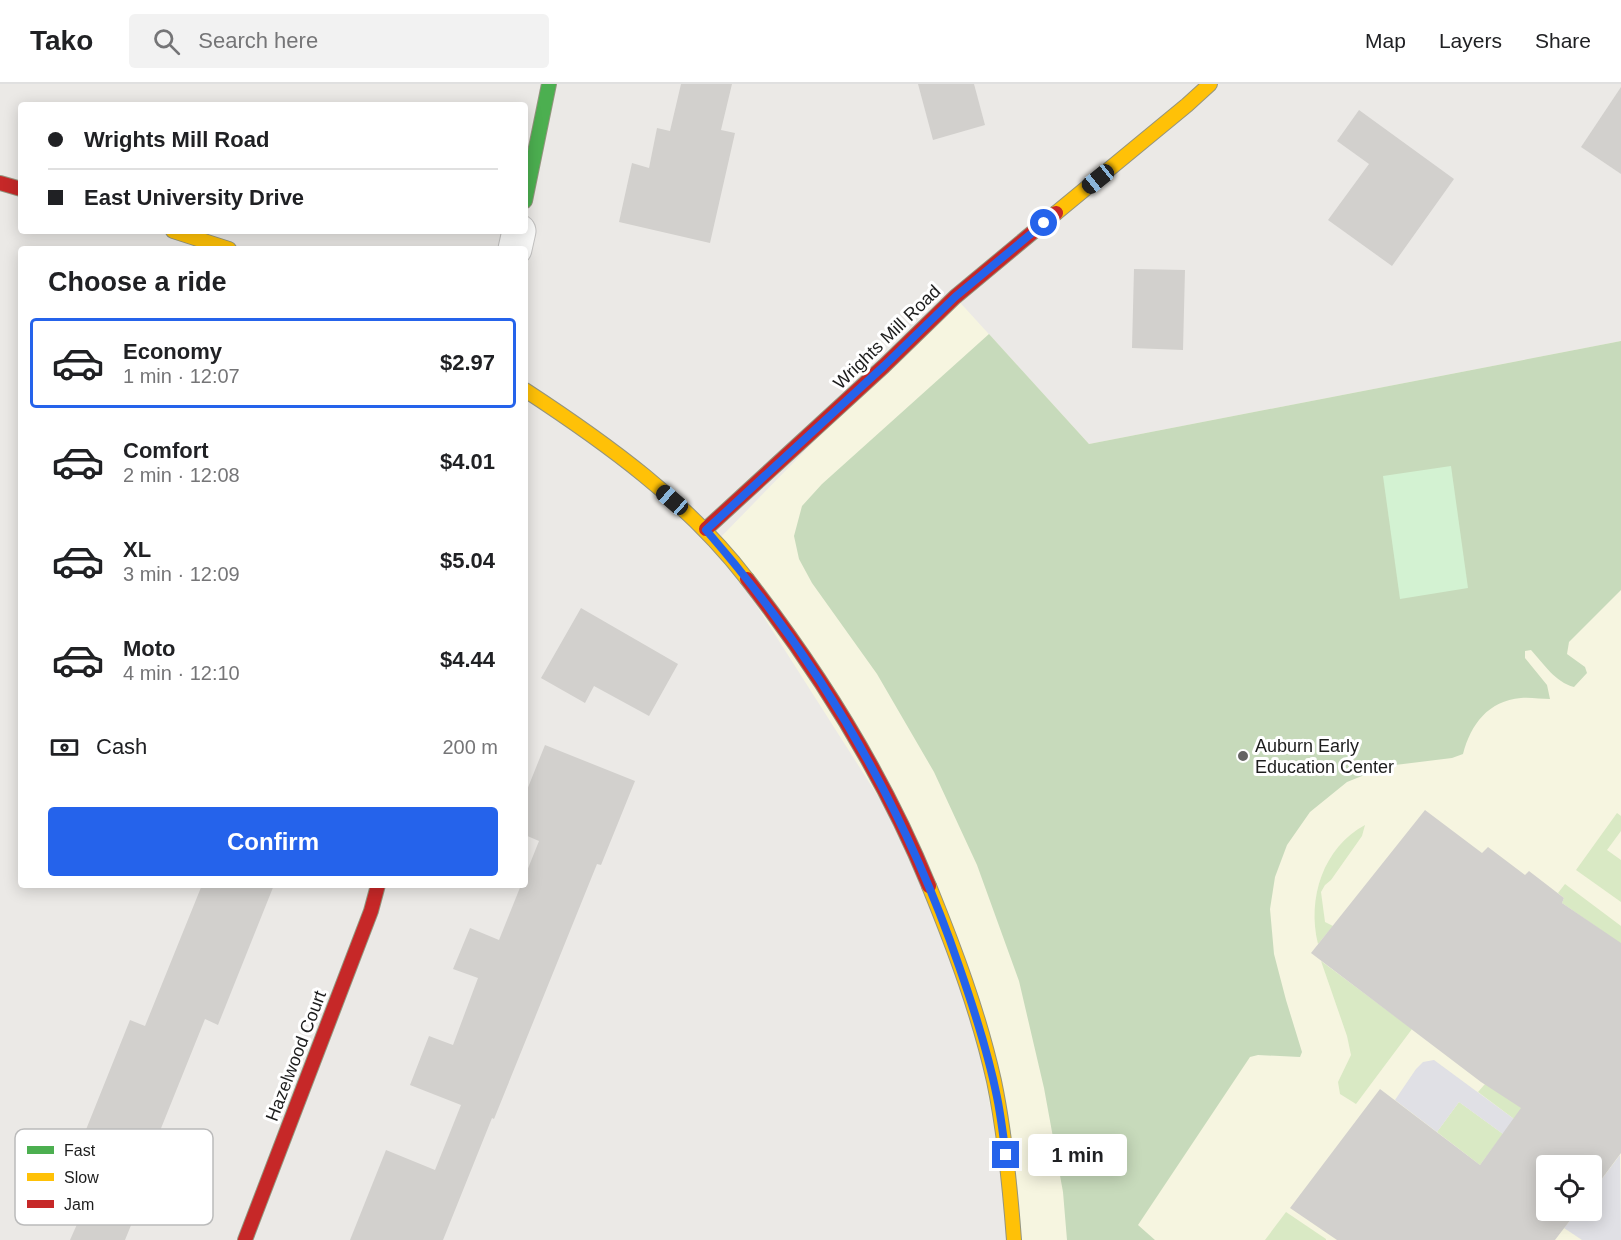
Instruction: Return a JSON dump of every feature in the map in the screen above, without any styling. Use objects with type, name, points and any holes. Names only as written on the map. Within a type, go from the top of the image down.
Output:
[{"type":"street","points":[[528,186],[549,84]]},
{"type":"street","name":"Wrights Mill Road","points":[[706,530],[884,366],[955,297],[1210,84]]},
{"type":"street","points":[[0,183],[18,188]]},
{"type":"street","points":[[182,234],[220,246]]},
{"type":"street","points":[[528,392],[602,443],[706,530],[764,600],[808,660],[848,723],[884,789],[918,860],[947,928],[970,999],[985,1047],[999,1108],[1011,1193],[1014,1240]]},
{"type":"street","name":"Hazelwood Court","points":[[245,1240],[371,911],[377,888]]},
{"type":"shaded area","name":"Auburn Early Education Center","points":[[955,297],[1089,444],[1621,341],[1621,1240],[1014,1240],[971,999],[918,859],[716,542]]},
{"type":"shaded area","name":"Auburn Early Education Center","points":[[989,334],[1089,444],[1621,341],[1621,590],[1569,642],[1567,654],[1585,667],[1587,673],[1574,687],[1567,685],[1555,677],[1531,650],[1525,651],[1525,658],[1547,685],[1550,699],[1521,698],[1499,704],[1490,709],[1476,724],[1463,754],[1452,758],[1387,766],[1347,782],[1310,812],[1287,845],[1275,877],[1270,909],[1274,954],[1302,1052],[1300,1057],[1258,1055],[1250,1057],[1138,1225],[1155,1240],[1067,1240],[1063,1192],[1044,1088],[1019,981],[977,865],[934,772],[877,674],[812,583],[799,559],[794,536],[802,506],[822,484]]},
{"type":"shaded area","points":[[1434,1060],[1514,1119],[1503,1134],[1459,1102],[1437,1132],[1395,1100],[1416,1069],[1423,1062]]},
{"type":"shaded area","points":[[1620,1155],[1621,1240],[1582,1240],[1564,1228],[1570,1221],[1602,1221],[1602,1179]]},
{"type":"green space","points":[[1451,466],[1468,588],[1400,599],[1383,476]]},
{"type":"green space","points":[[1617,813],[1621,816],[1621,831],[1607,850],[1621,860],[1621,902],[1576,870]]},
{"type":"green space","points":[[1365,825],[1362,836],[1321,892],[1325,922],[1333,926],[1318,944],[1315,909],[1322,876],[1338,847]]},
{"type":"green space","points":[[1565,884],[1621,926],[1621,975],[1601,930],[1562,903],[1564,898],[1558,893]]},
{"type":"green space","points":[[1321,961],[1412,1029],[1356,1104],[1340,1094],[1338,1082],[1351,1055],[1347,1036]]},
{"type":"green space","points":[[1567,1049],[1514,1119],[1478,1092],[1500,1067]]},
{"type":"green space","points":[[1459,1102],[1503,1134],[1480,1165],[1437,1132]]},
{"type":"green space","points":[[1286,1212],[1326,1239],[1326,1240],[1265,1240]]},
{"type":"building","points":[[681,84],[732,84],[721,130],[735,133],[710,243],[619,222],[632,163],[649,168],[657,128],[670,131]]},
{"type":"building","points":[[918,84],[974,84],[985,125],[933,140]]},
{"type":"building","points":[[1621,87],[1621,174],[1581,147]]},
{"type":"building","points":[[1359,110],[1454,179],[1392,266],[1328,220],[1369,164],[1337,141]]},
{"type":"building","points":[[1134,269],[1185,270],[1183,350],[1132,348]]},
{"type":"building","points":[[581,608],[678,664],[649,716],[594,686],[585,703],[541,678]]},
{"type":"building","points":[[545,745],[635,781],[601,865],[597,864],[443,1240],[350,1240],[386,1150],[435,1170],[461,1105],[410,1085],[429,1036],[453,1045],[478,978],[453,969],[470,928],[499,940],[520,888],[528,888],[528,868],[539,841],[528,836],[528,788]]},
{"type":"building","name":"Auburn Early Education Center","points":[[1425,810],[1482,853],[1488,847],[1525,875],[1529,871],[1564,898],[1562,903],[1621,943],[1621,1153],[1602,1179],[1602,1155],[1536,1155],[1536,1221],[1570,1221],[1555,1240],[1337,1240],[1290,1208],[1380,1089],[1480,1165],[1521,1108],[1481,1082],[1311,953]]},
{"type":"building","points":[[201,888],[273,888],[218,1025],[205,1019],[161,1129],[86,1129],[130,1020],[145,1026]]},
{"type":"building","points":[[77,1225],[131,1225],[125,1240],[70,1240]]},
{"type":"traffic: fast","points":[[528,186],[549,84]]},
{"type":"traffic: slow","points":[[1056,213],[1210,84]]},
{"type":"traffic: slow","points":[[182,234],[220,246]]},
{"type":"traffic: slow","points":[[528,392],[586,431],[672,499],[699,524],[747,579]]},
{"type":"traffic: slow","points":[[929,886],[966,982],[994,1081],[1007,1160],[1014,1240]]},
{"type":"traffic: jam","points":[[0,183],[18,188]]},
{"type":"traffic: jam","points":[[706,529],[884,366],[955,297],[1056,213]]},
{"type":"traffic: jam","points":[[747,579],[800,651],[848,726],[892,805],[929,886]]},
{"type":"traffic: jam","points":[[245,1240],[371,911],[377,888]]},
{"type":"place","name":"Auburn Early Education Center","points":[[1243,756]]},
{"type":"route","points":[[1006,1155],[997,1097],[985,1047],[947,928],[884,789],[848,723],[808,660],[764,600],[706,530],[884,366],[955,297],[1044,223]]}]
